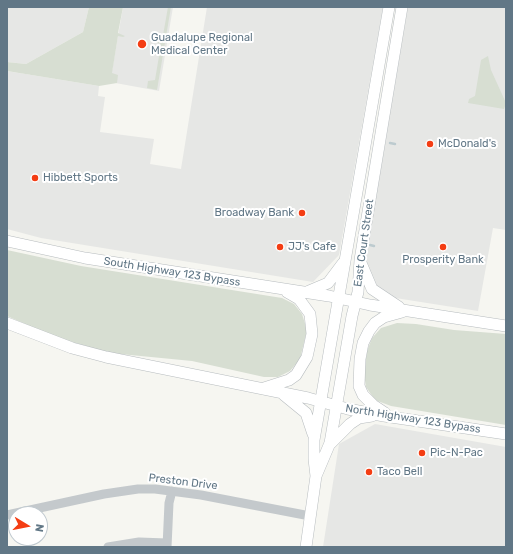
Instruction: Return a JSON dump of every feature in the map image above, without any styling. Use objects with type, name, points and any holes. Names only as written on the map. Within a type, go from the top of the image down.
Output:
[{"type":"main road","name":"East Court Street","points":[[316,476],[314,440],[389,7]]},
{"type":"main road","name":"East Court Street","points":[[306,547],[316,476],[330,443],[355,302],[360,260],[402,7]]},
{"type":"main road","name":"South Highway 123 Bypass","points":[[7,241],[85,258],[339,298]]},
{"type":"main road","points":[[304,292],[319,288],[328,283],[337,273],[346,257]]},
{"type":"main road","points":[[360,260],[372,289],[407,311]]},
{"type":"main road","points":[[261,389],[289,380],[296,375],[307,357],[312,334],[310,314],[305,306],[298,299],[281,290]]},
{"type":"main road","points":[[339,298],[407,311],[506,326]]},
{"type":"main road","points":[[388,416],[363,395],[359,386],[360,359],[363,343],[375,323],[392,314],[407,311]]},
{"type":"main road","points":[[7,323],[72,348],[106,357],[321,401]]},
{"type":"main road","points":[[281,392],[292,399],[306,413],[312,426],[314,440]]},
{"type":"main road","name":"North Highway 123 Bypass","points":[[321,401],[336,406],[388,416],[506,434]]},
{"type":"main road","points":[[330,443],[340,432],[359,418],[369,416],[388,416]]},
{"type":"street","name":"Preston Drive","points":[[7,515],[125,491],[155,489],[239,502],[310,516]]},
{"type":"street","points":[[108,547],[139,542],[167,545],[169,503],[172,491]]},
{"type":"shaded area","points":[[7,7],[89,7],[83,32],[26,64],[7,62]]},
{"type":"shaded area","points":[[89,7],[123,7],[118,33],[125,36],[118,36],[112,73],[118,75],[117,83],[99,86],[7,71],[7,62],[26,64],[83,32]]},
{"type":"shaded area","name":"Guadalupe Regional Medical Center","points":[[123,7],[173,7],[159,91],[110,82]]},
{"type":"shaded area","points":[[168,7],[171,7],[157,90],[147,88],[148,81],[155,80],[161,44],[155,42],[157,40],[162,41]]},
{"type":"shaded area","points":[[207,7],[383,7],[339,255],[313,282],[41,238],[7,229],[7,71],[99,86],[98,96],[105,97],[100,132],[154,139],[150,164],[181,169]]},
{"type":"shaded area","points":[[408,7],[506,7],[506,230],[493,228],[478,311],[389,297],[377,290],[365,263]]},
{"type":"shaded area","points":[[488,56],[491,70],[506,103],[504,109],[468,103],[469,99],[475,96],[481,60]]},
{"type":"shaded area","points":[[7,250],[81,266],[282,298],[294,304],[302,314],[307,330],[300,359],[290,371],[278,377],[264,377],[192,361],[110,353],[55,337],[7,316]]},
{"type":"shaded area","points":[[397,323],[416,324],[454,330],[506,334],[506,425],[391,406],[375,400],[366,387],[364,374],[367,351],[372,338],[381,328]]},
{"type":"shaded area","points":[[375,424],[506,447],[506,547],[323,547],[339,444]]},
{"type":"waterway","points":[[390,143],[395,144]]},
{"type":"waterway","points":[[370,245],[374,246]]},
{"type":"place","name":"Guadalupe Regional Medical Center","points":[[142,44]]},
{"type":"place","name":"McDonald's","points":[[430,144]]},
{"type":"place","name":"Hibbett Sports","points":[[35,178]]},
{"type":"place","name":"Broadway Bank","points":[[302,213]]},
{"type":"place","name":"JJ's Cafe","points":[[280,247]]},
{"type":"place","name":"Prosperity Bank","points":[[443,247]]},
{"type":"place","name":"Pic-N-Pac","points":[[422,453]]},
{"type":"place","name":"Taco Bell","points":[[369,472]]}]
